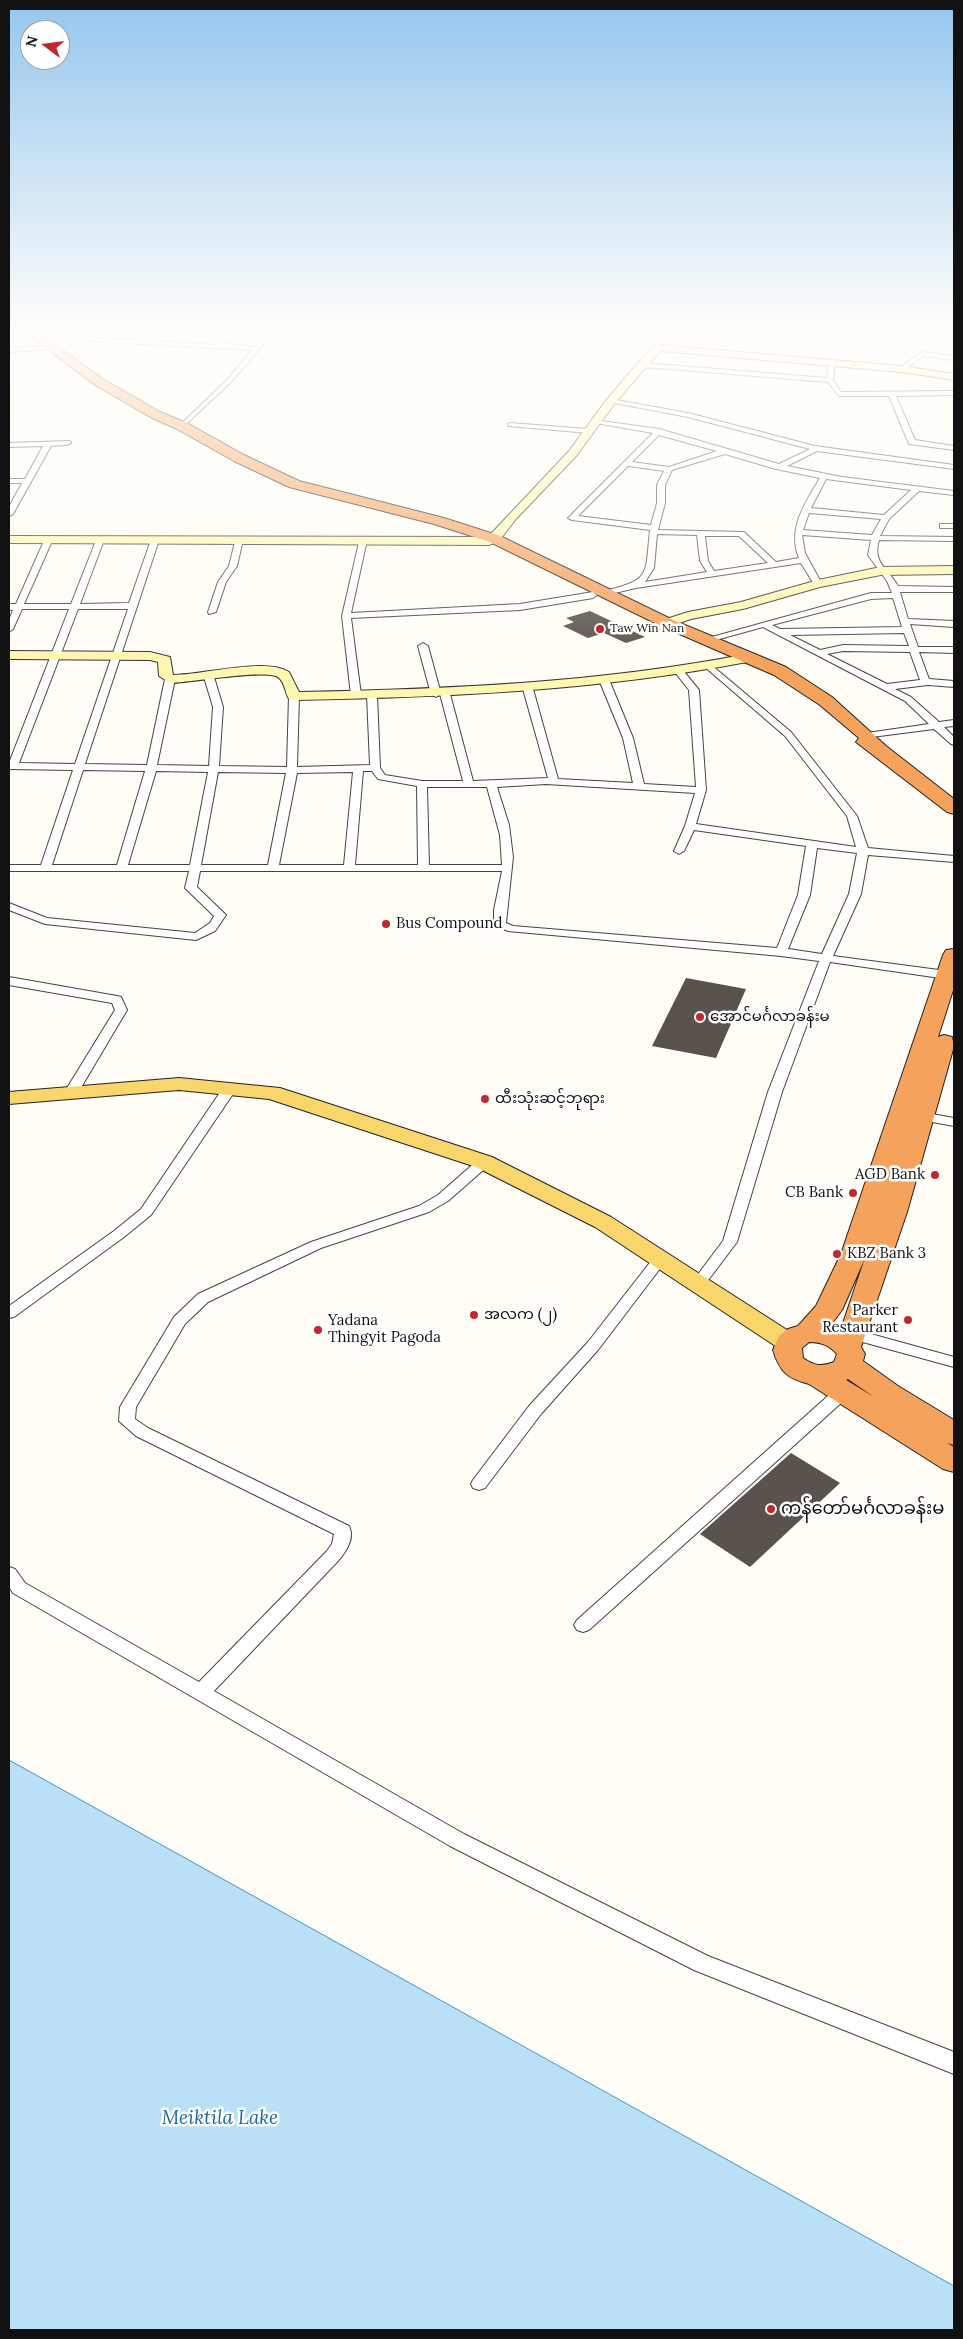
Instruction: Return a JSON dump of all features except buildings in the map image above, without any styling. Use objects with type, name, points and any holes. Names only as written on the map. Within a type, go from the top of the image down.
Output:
[{"type":"highway","points":[[213,443],[294,484],[438,521],[490,539],[663,625],[740,659],[780,671],[826,701],[867,736],[880,750],[954,808]]},
{"type":"highway","points":[[663,625],[705,640],[800,692],[856,737],[880,750]]},
{"type":"highway","points":[[921,784],[954,824]]},
{"type":"highway","points":[[952,969],[912,1114],[894,1212],[848,1359],[818,1376],[799,1370],[791,1363],[787,1350],[828,1310],[854,1254],[912,1114],[954,1006]]},
{"type":"highway","points":[[799,1338],[829,1335],[840,1340],[848,1359],[954,1461]]},
{"type":"highway","points":[[848,1359],[888,1393],[954,1434]]},
{"type":"main road","points":[[9,1098],[179,1084],[272,1094],[484,1162],[603,1222],[698,1284],[799,1338]]},
{"type":"street","points":[[9,445],[64,443]]},
{"type":"street","points":[[9,540],[490,539],[573,454],[581,443]]},
{"type":"street","points":[[647,443],[572,518],[654,530],[741,534],[774,564]]},
{"type":"street","points":[[699,443],[779,467],[954,493]]},
{"type":"street","points":[[796,443],[816,448],[954,467]]},
{"type":"street","points":[[920,443],[954,448]]},
{"type":"street","points":[[9,514],[48,444]]},
{"type":"street","points":[[779,467],[816,448]]},
{"type":"street","points":[[627,464],[669,469],[726,451]]},
{"type":"street","points":[[635,586],[645,578],[650,568],[654,530],[661,503],[660,486],[669,469]]},
{"type":"street","points":[[818,584],[803,560],[798,532],[825,475]]},
{"type":"street","points":[[9,481],[26,481]]},
{"type":"street","points":[[917,489],[884,517],[877,527],[872,553],[881,572],[889,579],[895,592],[913,649],[925,680],[929,682]]},
{"type":"street","points":[[807,510],[884,517]]},
{"type":"street","points":[[943,526],[954,526]]},
{"type":"street","points":[[798,532],[875,538],[954,538]]},
{"type":"street","points":[[701,533],[704,561],[712,574]]},
{"type":"street","points":[[9,629],[48,540]]},
{"type":"street","points":[[100,540],[57,655],[11,766],[152,766],[292,770],[358,770],[375,768]]},
{"type":"street","points":[[45,868],[154,540]]},
{"type":"street","points":[[212,612],[222,582],[232,566],[240,540]]},
{"type":"street","points":[[356,695],[346,616],[363,540]]},
{"type":"street","points":[[346,616],[520,607],[635,586],[803,560]]},
{"type":"street","points":[[663,625],[688,616],[743,605],[818,584],[881,572],[954,570]]},
{"type":"street","points":[[705,640],[871,596],[895,592],[954,589]]},
{"type":"street","points":[[9,607],[133,606]]},
{"type":"street","points":[[903,621],[954,624]]},
{"type":"street","points":[[763,624],[821,652],[908,699],[954,742]]},
{"type":"street","points":[[778,632],[907,630]]},
{"type":"street","points":[[424,646],[469,785]]},
{"type":"street","points":[[821,652],[843,648],[954,650]]},
{"type":"street","points":[[9,655],[150,656],[165,660],[166,676],[170,679],[209,677],[260,670],[280,671],[285,675],[294,696],[292,770],[272,867]]},
{"type":"street","points":[[294,696],[441,694],[528,689],[605,682],[709,666],[740,659]]},
{"type":"street","points":[[698,1284],[730,1242],[775,1092],[826,958],[856,894],[863,851],[852,816],[788,734],[709,666]]},
{"type":"street","points":[[678,671],[694,690],[701,790],[690,826],[679,852]]},
{"type":"street","points":[[9,906],[44,921],[201,936],[219,920],[220,915],[191,888],[214,768],[218,707],[209,677]]},
{"type":"street","points":[[121,868],[152,766],[170,679]]},
{"type":"street","points":[[605,682],[628,738],[639,785]]},
{"type":"street","points":[[887,688],[929,682],[954,684]]},
{"type":"street","points":[[528,689],[554,781]]},
{"type":"street","points":[[372,695],[375,768],[382,777],[422,784],[469,785],[554,781],[701,790]]},
{"type":"street","points":[[867,736],[954,723]]},
{"type":"street","points":[[349,868],[358,770]]},
{"type":"street","points":[[422,784],[424,868]]},
{"type":"street","points":[[491,784],[504,822],[508,868],[498,914],[500,925],[512,929],[952,969]]},
{"type":"street","points":[[690,826],[863,851],[954,859]]},
{"type":"street","points":[[781,952],[804,895],[812,843]]},
{"type":"street","points":[[9,868],[508,868]]},
{"type":"street","points":[[9,981],[117,1000],[120,1005],[121,1010],[71,1093]]},
{"type":"street","points":[[9,1313],[119,1234],[146,1212],[230,1088]]},
{"type":"street","points":[[912,1114],[954,1122]]},
{"type":"street","points":[[200,1693],[312,1574],[332,1556],[343,1540],[343,1531],[142,1432],[127,1421],[128,1407],[179,1322],[203,1298],[316,1245],[424,1209],[443,1198],[484,1162]]},
{"type":"street","points":[[479,1484],[535,1410],[593,1346],[660,1259]]},
{"type":"street","points":[[584,1625],[848,1359],[954,1362]]},
{"type":"street","points":[[9,1574],[19,1588],[457,1840],[700,1963],[954,2063]]},
{"type":"water","name":"Meiktila Lake","points":[[9,1760],[954,2286],[954,2330],[9,2330]]},
{"type":"place","name":"Taw Win Nan","points":[[600,629]]},
{"type":"place","name":"Bus Compound","points":[[386,924]]},
{"type":"place","name":"အောင်မင်္ဂလာခန်းမ","points":[[700,1017]]},
{"type":"place","name":"ထီးသုံးဆင့်ဘုရား","points":[[485,1099]]},
{"type":"place","name":"AGD Bank","points":[[935,1175]]},
{"type":"place","name":"CB Bank","points":[[853,1193]]},
{"type":"place","name":"KBZ Bank 3","points":[[837,1254]]},
{"type":"place","name":"အလက (၂)","points":[[474,1315]]},
{"type":"place","name":"Parker Restaurant","points":[[908,1320]]},
{"type":"place","name":"Yadana Thingyit Pagoda","points":[[318,1330]]},
{"type":"place","name":"ကန်တော်မင်္ဂလာခန်းမ","points":[[771,1509]]}]
